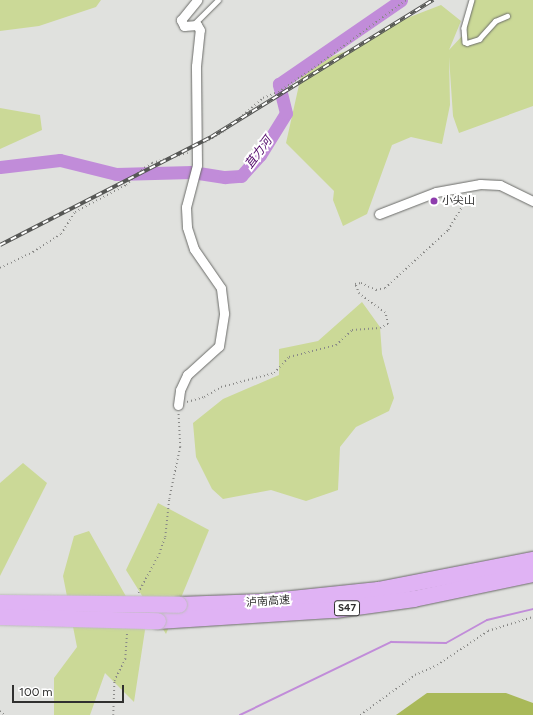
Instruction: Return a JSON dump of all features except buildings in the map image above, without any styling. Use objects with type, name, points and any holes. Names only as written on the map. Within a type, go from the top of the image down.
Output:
[{"type":"highway","name":"泸南高速","points":[[0,603],[179,605],[263,602],[411,586],[533,560]]},
{"type":"highway","name":"泸南高速","points":[[0,617],[158,620],[335,610],[414,599],[533,574]]},
{"type":"street","points":[[178,405],[180,390],[187,375],[218,348],[222,336],[224,313],[221,288],[199,257],[188,233],[186,207],[197,164],[196,66],[200,30],[198,25],[184,26],[181,20],[197,0]]},
{"type":"street","points":[[379,214],[436,192],[480,184],[500,185],[533,201]]},
{"type":"lane","points":[[191,26],[218,0]]},
{"type":"lane","points":[[472,0],[464,28],[465,42],[467,43],[479,39],[495,21],[507,16]]},
{"type":"path","points":[[0,268],[33,252],[61,234],[75,212],[131,180],[136,174],[152,163],[186,154],[224,131],[263,98],[286,87],[406,0]]},
{"type":"path","points":[[136,596],[159,554],[165,537],[169,499],[180,447],[178,405],[204,397],[221,387],[241,384],[274,374],[289,357],[336,345],[352,330],[380,328],[388,324],[385,313],[359,294],[355,284],[361,283],[376,290],[385,288],[448,230],[460,206],[474,188],[480,184]]},
{"type":"path","points":[[360,715],[415,675],[437,665],[488,630],[533,617]]},
{"type":"path","points":[[113,715],[114,681],[125,659],[127,628]]},
{"type":"path","points":[[0,711],[5,715]]},
{"type":"green space","points":[[0,0],[101,0],[96,7],[39,26],[0,31]]},
{"type":"green space","points":[[474,0],[533,0],[533,106],[459,133],[453,116],[449,57],[450,105],[442,144],[411,137],[392,145],[367,214],[343,226],[333,200],[334,191],[286,143],[303,67],[360,46],[389,25],[441,5],[461,21],[449,50],[463,35]]},
{"type":"green space","points":[[0,108],[40,115],[42,130],[0,149]]},
{"type":"green space","points":[[362,302],[380,327],[382,354],[394,398],[389,411],[356,427],[340,447],[338,490],[306,501],[271,490],[223,499],[212,489],[196,457],[193,423],[223,399],[279,375],[279,349],[318,341]]},
{"type":"green space","points":[[23,463],[47,483],[0,576],[0,483]]},
{"type":"green space","points":[[158,503],[209,530],[166,634],[126,570]]},
{"type":"green space","points":[[89,531],[145,630],[134,702],[105,673],[90,715],[54,715],[54,678],[77,647],[63,576],[74,536]]},
{"type":"green space","points":[[427,693],[506,693],[533,703],[533,715],[396,715]]},
{"type":"waterway","name":"苴力河","points":[[0,167],[60,160],[116,174],[192,172],[225,177],[241,176],[260,155],[286,113],[279,84],[401,0]]},
{"type":"waterway","points":[[240,715],[391,642],[446,643],[487,620],[533,609]]},
{"type":"railway","points":[[0,245],[211,137],[433,0]]},
{"type":"place","name":"小尖山","points":[[434,201]]}]
